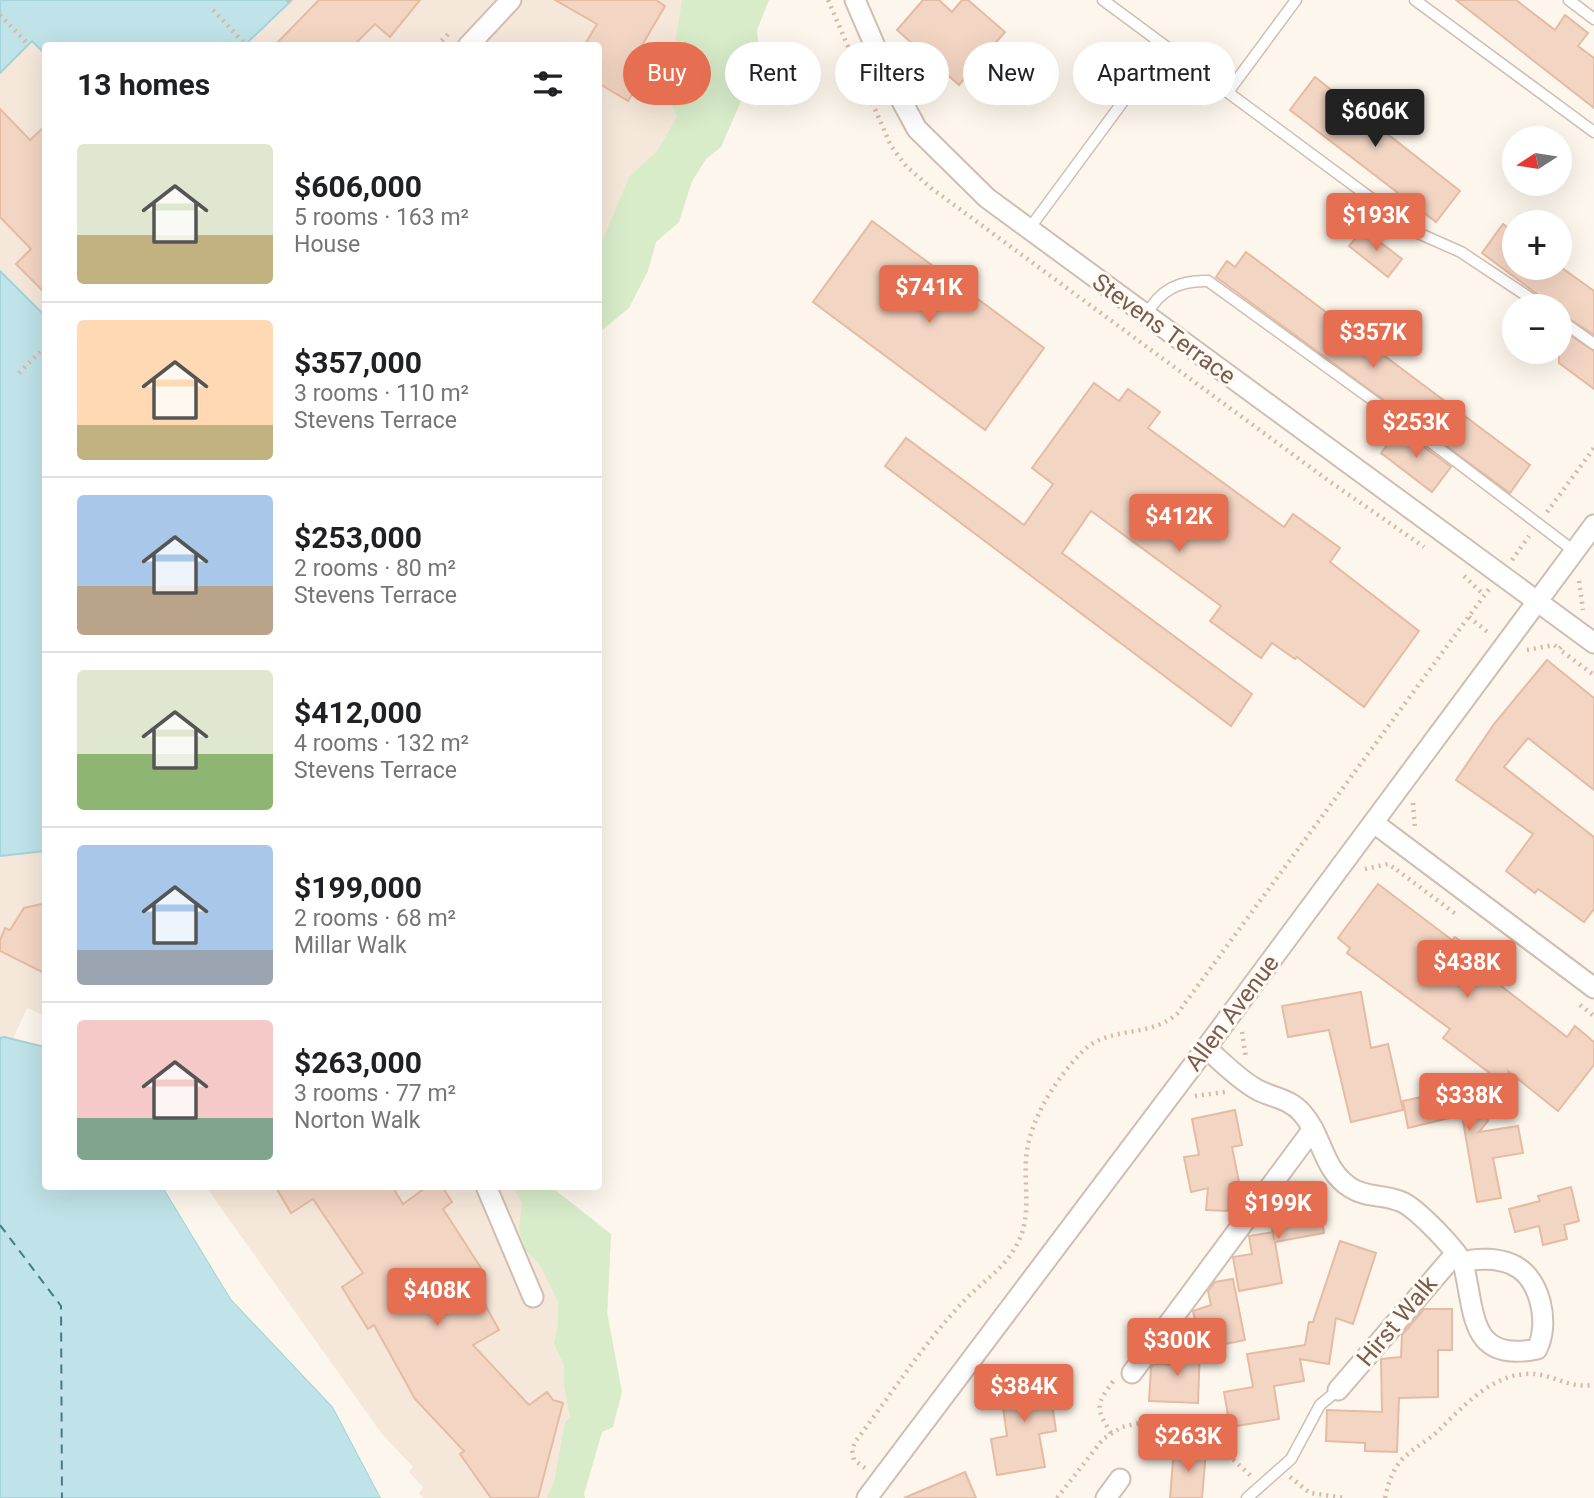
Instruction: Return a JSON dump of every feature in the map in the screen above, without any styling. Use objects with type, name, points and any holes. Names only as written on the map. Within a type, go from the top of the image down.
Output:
[{"type":"street","points":[[472,42],[511,0]]},
{"type":"street","name":"Stevens Terrace","points":[[855,0],[887,75],[917,129],[956,171],[1029,230],[1145,316],[1594,643]]},
{"type":"street","name":"Allen Avenue","points":[[867,1498],[1374,824],[1594,525]]},
{"type":"street","points":[[1374,824],[1594,988]]},
{"type":"street","points":[[1206,1048],[1255,1088],[1290,1102],[1304,1114],[1331,1169],[1341,1180],[1366,1195],[1408,1205],[1459,1257],[1472,1315],[1484,1341],[1496,1349],[1519,1353],[1537,1349],[1544,1336],[1544,1314],[1534,1285],[1511,1264],[1459,1257]]},
{"type":"street","points":[[1132,1373],[1313,1129]]},
{"type":"street","points":[[488,1190],[533,1297]]},
{"type":"street","name":"Hirst Walk","points":[[1338,1390],[1459,1257]]},
{"type":"street","points":[[1106,1498],[1120,1479]]},
{"type":"lane","points":[[1103,0],[1159,42]]},
{"type":"lane","points":[[1235,83],[1296,0]]},
{"type":"lane","points":[[1415,0],[1594,132]]},
{"type":"lane","points":[[1569,0],[1594,19]]},
{"type":"lane","points":[[1235,97],[1418,233],[1461,252],[1524,294]]},
{"type":"lane","points":[[1029,230],[1121,105]]},
{"type":"lane","points":[[1145,316],[1157,296],[1166,290],[1186,283],[1208,281],[1428,440],[1574,551]]},
{"type":"lane","points":[[1572,328],[1594,344]]},
{"type":"lane","points":[[1247,1498],[1291,1460],[1320,1405],[1338,1390]]},
{"type":"path","points":[[213,10],[242,42]]},
{"type":"path","points":[[0,15],[28,44]]},
{"type":"path","points":[[19,373],[42,350]]},
{"type":"path","points":[[1521,658],[1527,649],[1554,645],[1559,649]]},
{"type":"path","points":[[1421,792],[1412,803],[1417,841],[1397,870],[1463,919]]},
{"type":"path","points":[[1572,1000],[1594,1016]]},
{"type":"path","points":[[1385,1498],[1389,1482],[1400,1462],[1457,1410],[1500,1381],[1529,1374],[1545,1376],[1575,1388],[1594,1385]]},
{"type":"path","points":[[1057,1498],[1103,1439],[1122,1427],[1162,1418],[1175,1418],[1198,1427],[1261,1487]]},
{"type":"path","points":[[1282,1468],[1310,1493],[1346,1498]]},
{"type":"shaded area","points":[[293,0],[765,0],[754,42],[725,42],[725,105],[737,105],[735,111],[602,330],[602,42],[250,42]]},
{"type":"shaded area","points":[[33,40],[42,50],[42,314],[0,271],[0,73]]},
{"type":"shaded area","points":[[42,851],[42,1015],[27,1008],[13,1039],[0,1038],[0,856]]},
{"type":"shaded area","points":[[208,1190],[555,1190],[611,1234],[602,1432],[582,1498],[423,1498],[419,1493],[423,1487],[409,1472],[413,1467],[382,1434]]},
{"type":"green space","points":[[682,0],[769,0],[757,30],[758,42],[725,42],[725,105],[739,105],[721,147],[706,159],[692,181],[679,222],[656,242],[648,271],[629,308],[602,330],[602,242],[629,177],[658,150],[677,117],[672,105],[711,105],[711,42],[675,42]]},
{"type":"green space","points":[[515,1190],[555,1190],[611,1234],[607,1312],[622,1392],[613,1427],[602,1432],[585,1498],[547,1498],[554,1482],[565,1423],[570,1417],[564,1384],[564,1365],[554,1344],[558,1301],[539,1263],[524,1249],[519,1227],[522,1203]]},
{"type":"water","points":[[0,0],[292,0],[248,42],[42,42],[42,51],[32,41],[0,73]]},
{"type":"water","points":[[0,271],[42,313],[42,851],[0,856]]},
{"type":"water","points":[[0,1038],[42,1046],[42,1190],[165,1190],[231,1299],[333,1407],[381,1498],[0,1498]]},
{"type":"pier","points":[[165,1190],[169,1190],[234,1297],[336,1405],[384,1498],[381,1498],[333,1407],[231,1299]]},
{"type":"building","points":[[319,0],[420,0],[390,37],[375,24],[357,42],[278,42]]},
{"type":"building","points":[[555,0],[656,0],[665,6],[644,42],[623,42],[623,98],[602,85],[602,42],[586,42],[597,24]]},
{"type":"building","points":[[923,0],[939,0],[952,12],[962,0],[968,0],[1005,32],[996,42],[963,42],[963,80],[959,85],[949,76],[949,42],[911,42],[897,30]]},
{"type":"building","points":[[1456,0],[1516,0],[1555,30],[1565,15],[1588,33],[1578,46],[1594,58],[1594,108]]},
{"type":"building","points":[[1315,77],[1460,191],[1436,222],[1290,110]]},
{"type":"building","points":[[0,109],[30,140],[42,129],[42,290],[16,264],[31,249],[0,217]]},
{"type":"building","points":[[872,221],[1044,348],[985,430],[813,302]]},
{"type":"building","points":[[1502,225],[1502,268],[1482,253]]},
{"type":"building","points":[[1363,229],[1402,259],[1388,277],[1349,246]]},
{"type":"building","points":[[1246,252],[1530,465],[1510,493],[1216,277],[1227,261],[1235,267]]},
{"type":"building","points":[[1572,275],[1594,291],[1594,335],[1572,321],[1572,294],[1537,294],[1518,280],[1572,280]]},
{"type":"building","points":[[1572,337],[1594,351],[1594,389],[1560,364],[1572,364]]},
{"type":"building","points":[[1094,383],[1119,401],[1128,389],[1160,412],[1148,428],[1284,527],[1293,514],[1340,548],[1330,562],[1419,631],[1364,707],[1297,657],[1295,659],[1272,643],[1261,658],[1210,621],[1221,606],[1091,511],[1062,553],[1252,694],[1231,726],[885,466],[906,438],[1024,525],[1053,484],[1032,468]]},
{"type":"building","points":[[1400,429],[1451,467],[1432,492],[1381,453]]},
{"type":"building","points":[[1547,660],[1594,698],[1594,790],[1528,738],[1504,767],[1594,837],[1594,909],[1584,922],[1538,889],[1535,893],[1506,871],[1533,834],[1456,780],[1494,724]]},
{"type":"building","points":[[1378,884],[1452,940],[1455,937],[1485,959],[1478,968],[1567,1037],[1575,1026],[1594,1042],[1594,1065],[1558,1111],[1508,1071],[1511,1089],[1443,1038],[1450,1029],[1347,953],[1350,948],[1338,938]]},
{"type":"building","points":[[42,904],[42,972],[0,951],[0,940],[5,928],[10,930],[24,908]]},
{"type":"building","points":[[1361,992],[1371,1048],[1388,1044],[1403,1110],[1351,1122],[1329,1030],[1288,1037],[1282,1006]]},
{"type":"building","points":[[1480,1084],[1488,1121],[1479,1132],[1518,1126],[1523,1153],[1493,1158],[1501,1198],[1477,1202],[1462,1115],[1408,1128],[1403,1101]]},
{"type":"building","points":[[1235,1110],[1242,1145],[1232,1147],[1239,1182],[1229,1184],[1228,1211],[1206,1210],[1208,1188],[1191,1192],[1184,1157],[1199,1155],[1192,1119]]},
{"type":"building","points":[[1571,1187],[1579,1221],[1564,1225],[1567,1239],[1543,1245],[1539,1226],[1515,1232],[1509,1209],[1540,1201],[1538,1196]]},
{"type":"building","points":[[277,1190],[394,1190],[403,1204],[422,1190],[444,1190],[452,1202],[443,1209],[481,1268],[469,1276],[499,1330],[473,1345],[529,1405],[547,1392],[553,1400],[563,1403],[538,1498],[491,1498],[460,1454],[464,1451],[415,1399],[374,1325],[368,1329],[342,1287],[363,1273],[313,1199],[291,1213]]},
{"type":"building","points":[[1318,1194],[1324,1233],[1275,1242],[1282,1283],[1239,1291],[1233,1257],[1252,1254],[1249,1236],[1273,1232],[1269,1209],[1275,1201]]},
{"type":"building","points":[[1340,1241],[1376,1253],[1353,1324],[1336,1318],[1329,1364],[1300,1359],[1304,1381],[1274,1386],[1279,1419],[1230,1427],[1224,1392],[1253,1387],[1247,1354],[1305,1345],[1309,1322],[1313,1322]]},
{"type":"building","points":[[1233,1279],[1245,1340],[1201,1349],[1193,1311],[1211,1305],[1208,1291],[1215,1282]]},
{"type":"building","points":[[1424,1309],[1452,1309],[1452,1350],[1438,1350],[1438,1397],[1399,1398],[1397,1452],[1365,1451],[1365,1443],[1326,1441],[1327,1410],[1382,1412],[1381,1359],[1401,1357],[1402,1335]]},
{"type":"building","points":[[1175,1346],[1200,1347],[1198,1403],[1149,1401],[1151,1368],[1154,1364],[1174,1365]]},
{"type":"building","points":[[1016,1365],[1046,1374],[1038,1398],[1051,1396],[1056,1431],[1039,1434],[1045,1467],[997,1475],[991,1439],[1007,1436],[1003,1407]]},
{"type":"building","points":[[1174,1448],[1206,1451],[1202,1498],[1170,1498]]},
{"type":"building","points":[[965,1472],[976,1498],[904,1498]]},
{"type":"ferry route","points":[[0,1225],[61,1306],[62,1498]]}]
